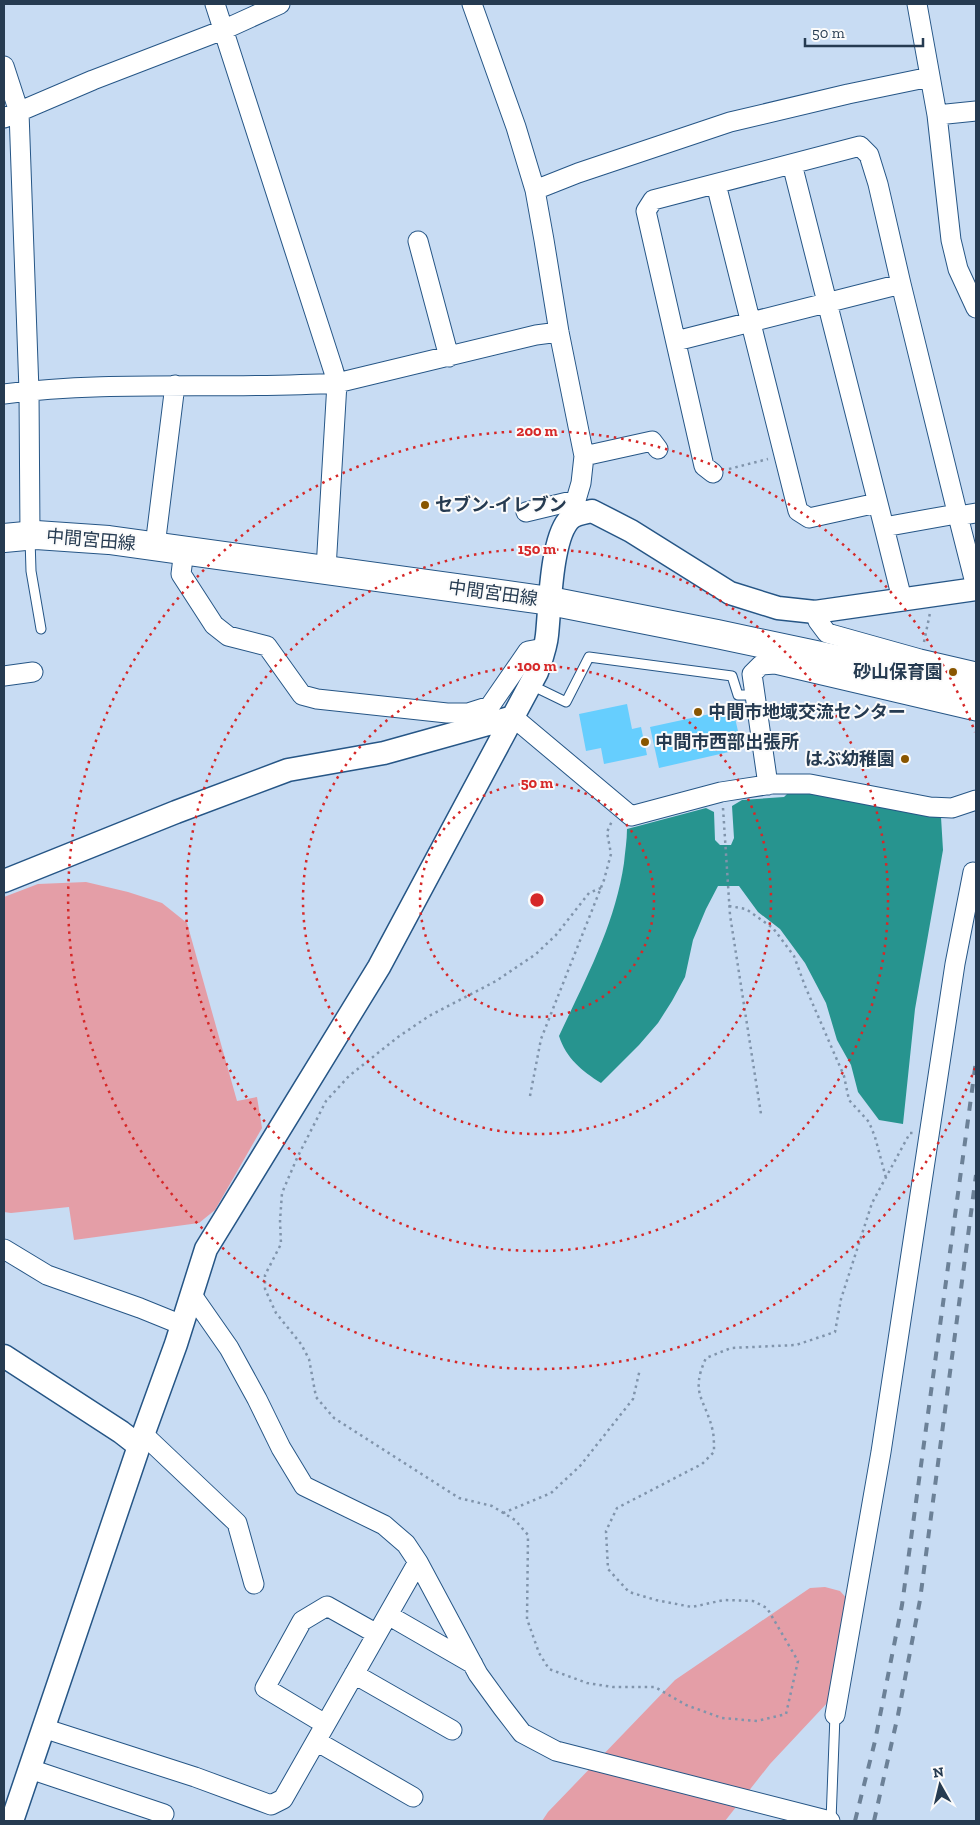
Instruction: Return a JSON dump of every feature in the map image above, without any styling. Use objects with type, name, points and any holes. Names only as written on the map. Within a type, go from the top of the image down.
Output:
[{"type":"main road","name":"中間宮田線","points":[[4,538],[30,535],[110,540],[550,601],[717,634],[976,690]]},
{"type":"street","points":[[215,4],[337,383],[326,569]]},
{"type":"street","points":[[12,115],[102,77],[224,30],[280,4]]},
{"type":"street","points":[[12,1821],[206,1250],[380,967],[514,718],[537,672],[547,637],[554,567],[562,530],[577,507],[582,483],[584,456],[559,332],[534,190],[516,127],[472,4]]},
{"type":"street","points":[[917,4],[937,115],[951,240],[958,269],[976,308]]},
{"type":"street","points":[[4,66],[12,115],[29,391],[30,535]]},
{"type":"street","points":[[534,190],[578,173],[730,122],[930,77]]},
{"type":"street","points":[[937,115],[976,111]]},
{"type":"street","points":[[526,512],[577,507],[592,511],[604,516],[730,592],[778,608],[815,612],[976,588],[967,514],[901,284],[869,155],[860,146],[653,200],[646,211],[704,466],[713,473]]},
{"type":"street","points":[[792,164],[902,599]]},
{"type":"street","points":[[716,184],[798,511],[809,518],[878,503]]},
{"type":"street","points":[[418,241],[449,357]]},
{"type":"street","points":[[676,341],[901,284]]},
{"type":"street","points":[[4,394],[29,391],[175,386],[337,383],[536,335],[559,332]]},
{"type":"street","points":[[155,546],[175,386]]},
{"type":"street","points":[[584,456],[652,441],[658,449]]},
{"type":"street","points":[[884,527],[967,514]]},
{"type":"street","points":[[184,550],[181,574],[214,625],[228,636],[267,646],[302,695],[309,697],[447,713],[468,713],[490,706],[528,651],[544,648]]},
{"type":"street","points":[[815,612],[818,622],[827,633],[920,659],[976,672]]},
{"type":"street","points":[[768,785],[752,674],[761,665],[775,664],[976,711]]},
{"type":"street","points":[[4,676],[33,672]]},
{"type":"street","points":[[514,718],[631,816],[721,792],[768,785],[810,784],[930,807],[952,808],[976,800]]},
{"type":"street","points":[[4,881],[176,812],[288,770],[384,753],[514,718]]},
{"type":"street","points":[[835,1715],[881,1452],[955,964],[975,868]]},
{"type":"street","points":[[4,1249],[47,1275],[182,1325]]},
{"type":"street","points":[[192,1295],[228,1348],[257,1398],[281,1448],[304,1486],[384,1525],[406,1544],[418,1562],[483,1681],[522,1733],[556,1750],[830,1821]]},
{"type":"street","points":[[4,1356],[121,1432],[141,1440],[237,1523],[254,1584]]},
{"type":"street","points":[[43,1728],[195,1777],[271,1805],[283,1800],[418,1562]]},
{"type":"street","points":[[325,1724],[265,1688],[302,1621],[327,1606],[377,1634]]},
{"type":"street","points":[[388,1615],[473,1664]]},
{"type":"street","points":[[354,1674],[452,1730]]},
{"type":"street","points":[[316,1741],[413,1797]]},
{"type":"street","points":[[30,1769],[164,1814]]},
{"type":"lane","points":[[30,535],[31,572],[41,629]]},
{"type":"lane","points":[[530,685],[566,702],[589,657],[732,676],[738,695],[756,695]]},
{"type":"lane","points":[[830,1821],[835,1715]]},
{"type":"path","points":[[713,473],[784,455]]},
{"type":"path","points":[[920,659],[934,595]]},
{"type":"path","points":[[530,1096],[541,1039],[601,888],[611,854],[608,832],[619,805]]},
{"type":"path","points":[[724,817],[729,906],[761,1114]]},
{"type":"path","points":[[601,888],[589,893],[556,935],[536,954],[496,981],[429,1016],[398,1037],[350,1076],[326,1101],[297,1158],[282,1193],[280,1221],[282,1244],[266,1275],[265,1289],[276,1313],[301,1344],[309,1359],[316,1397],[334,1418],[459,1498],[492,1506],[514,1520],[528,1535],[526,1619],[539,1653],[549,1669],[587,1683],[613,1688],[655,1687],[686,1705],[722,1718],[757,1721],[786,1714],[798,1661],[767,1608],[753,1601],[724,1600],[692,1607],[628,1592],[608,1569],[606,1531],[617,1508],[702,1464],[714,1452],[713,1432],[699,1395],[700,1372],[706,1358],[731,1348],[796,1345],[835,1332],[841,1299],[872,1203],[910,1133],[929,1132]]},
{"type":"path","points":[[729,906],[746,909],[773,928],[794,956],[804,986],[844,1076],[849,1100],[869,1122],[886,1178]]},
{"type":"path","points":[[503,1513],[551,1493],[580,1466],[633,1399],[640,1369]]},
{"type":"shaded area","points":[[790,791],[829,792],[836,799],[941,817],[943,850],[915,1009],[903,1124],[879,1120],[858,1092],[851,1065],[837,1040],[826,1003],[805,963],[780,929],[758,912],[739,886],[718,886],[693,940],[685,977],[672,1001],[658,1023],[639,1045],[601,1083],[587,1074],[570,1057],[559,1036],[589,973],[614,908],[624,863],[627,829],[706,808],[714,812],[715,840],[720,845],[731,845],[734,838],[732,806],[742,800],[784,797]]},
{"type":"shaded area","points":[[86,882],[128,892],[162,903],[187,923],[237,1101],[257,1097],[262,1128],[215,1210],[199,1223],[74,1240],[69,1207],[11,1213],[4,1212],[4,897],[38,884]]},
{"type":"shaded area","points":[[825,1587],[840,1591],[850,1602],[829,1701],[770,1764],[725,1821],[542,1821],[548,1812],[675,1680],[810,1588]]},
{"type":"building","points":[[627,704],[632,729],[641,727],[647,755],[604,764],[601,748],[586,751],[579,714]]},
{"type":"building","points":[[733,709],[742,749],[659,768],[650,727]]},
{"type":"railway","points":[[855,1821],[875,1741],[902,1605],[976,1061]]},
{"type":"railway","points":[[874,1821],[898,1715],[920,1600],[976,1175]]},
{"type":"place","name":"セブン-イレブン","points":[[425,505]]},
{"type":"place","name":"砂山保育園","points":[[953,672]]},
{"type":"place","name":"中間市地域交流センター","points":[[698,712]]},
{"type":"place","name":"中間市西部出張所","points":[[645,742]]},
{"type":"place","name":"はぶ幼稚園","points":[[905,759]]}]
